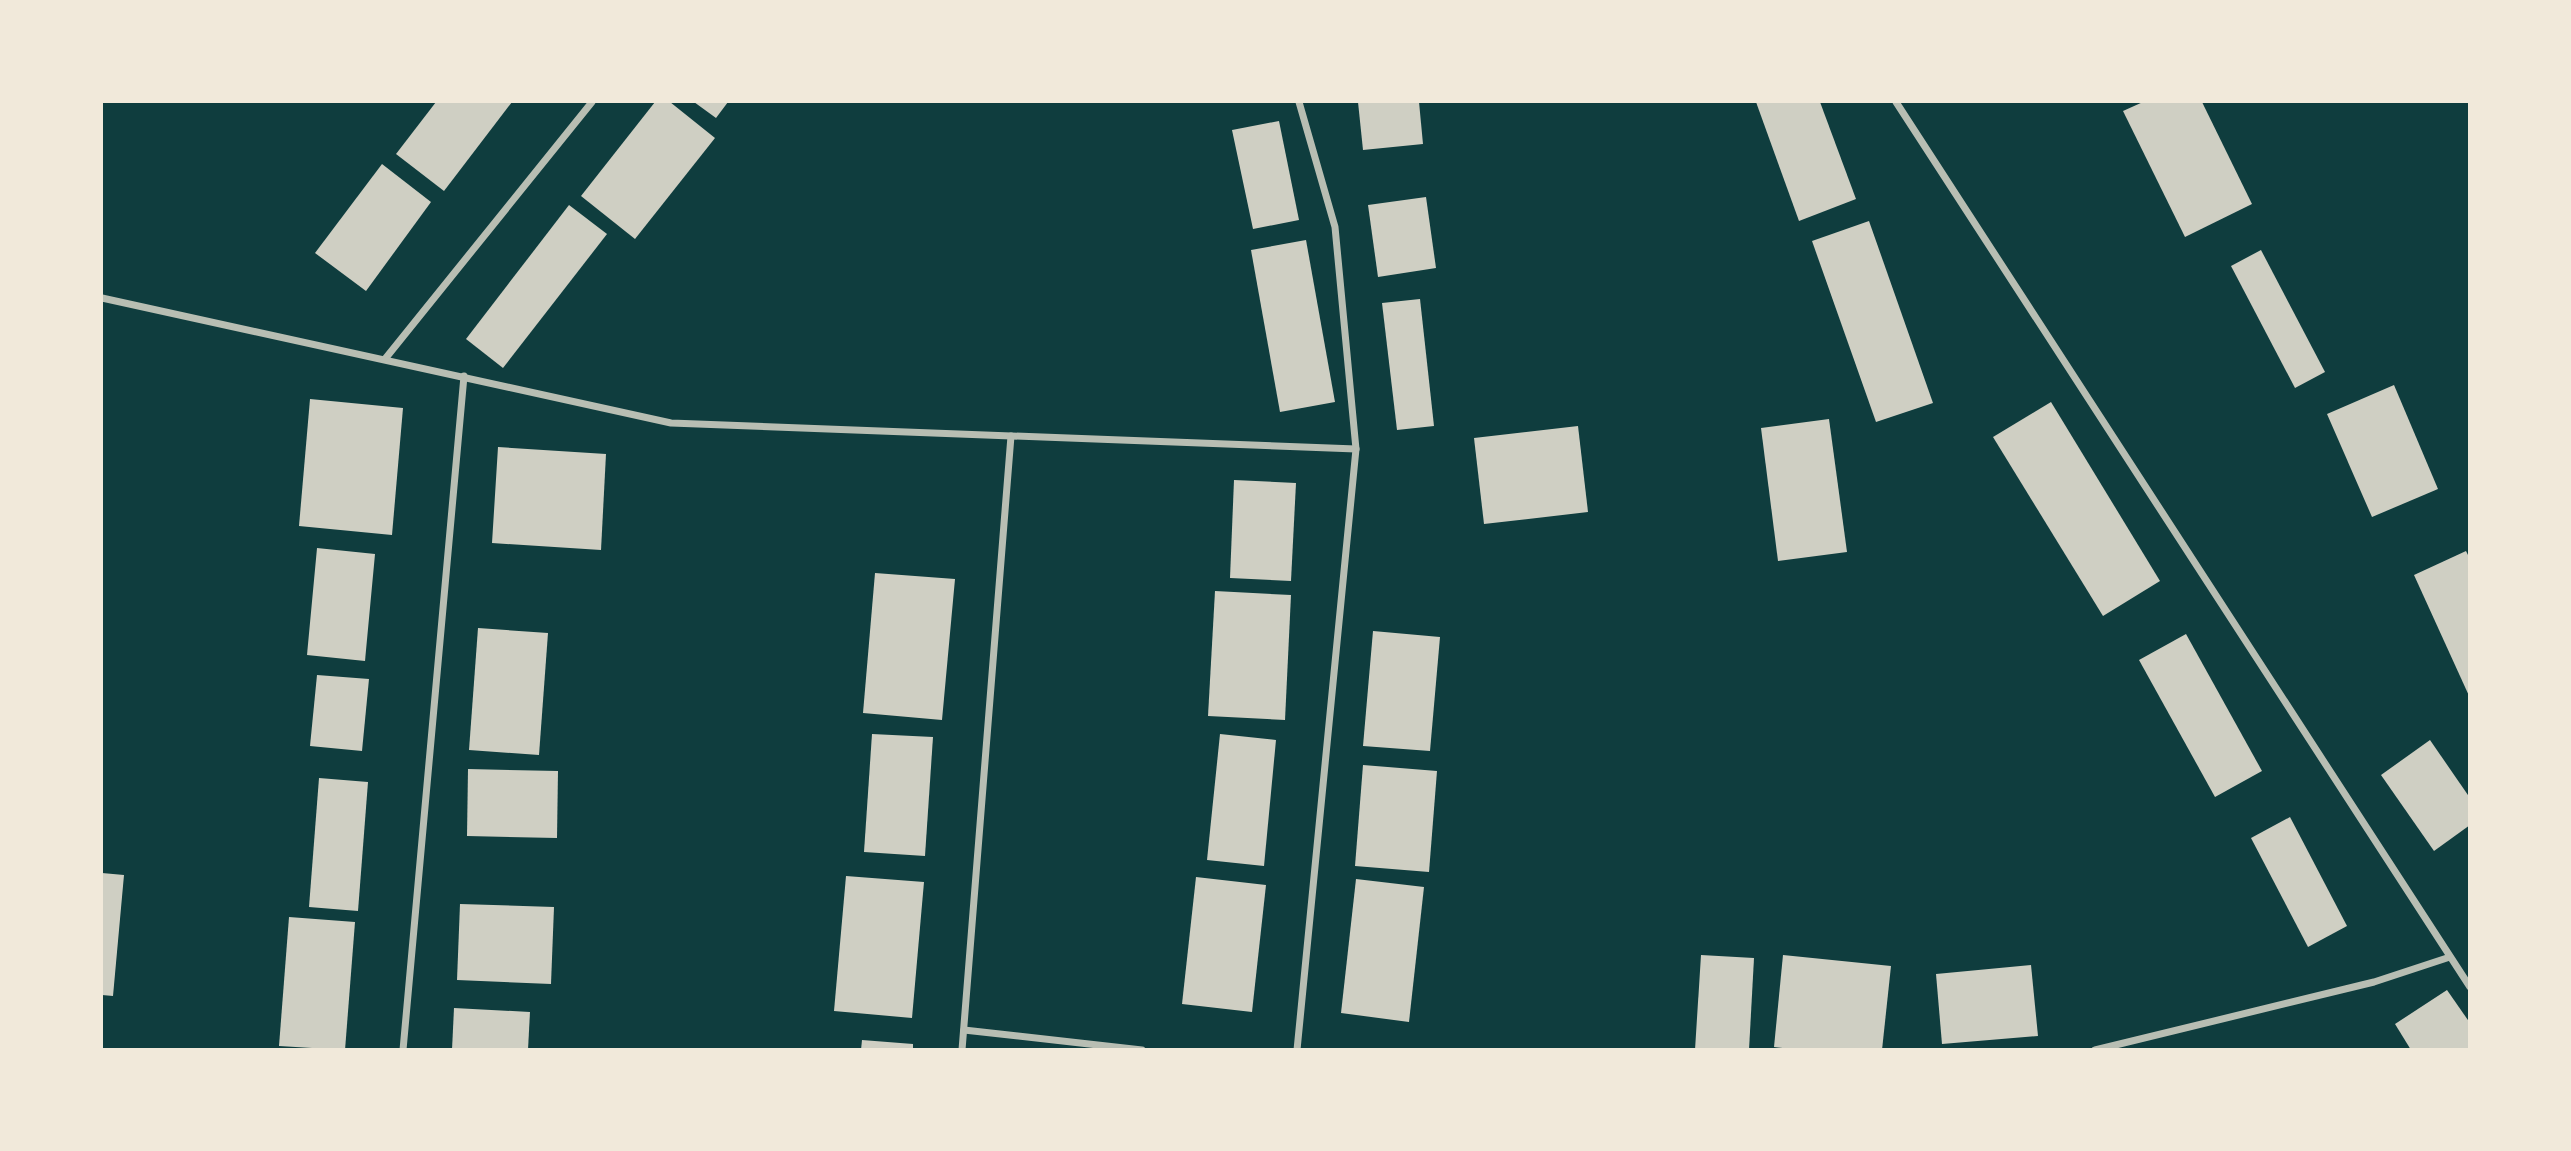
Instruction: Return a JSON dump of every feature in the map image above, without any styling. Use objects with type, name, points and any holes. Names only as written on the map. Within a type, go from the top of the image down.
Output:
[{"type":"street","points":[[385,359],[592,102]]},
{"type":"street","points":[[1297,1049],[1356,449],[1335,227],[1299,102]]},
{"type":"street","points":[[1896,102],[2469,987]]},
{"type":"street","points":[[102,298],[671,423],[1356,449]]},
{"type":"street","points":[[403,1049],[464,376]]},
{"type":"street","points":[[962,1049],[1011,436]]},
{"type":"street","points":[[2095,1049],[2374,982],[2450,957]]},
{"type":"street","points":[[964,1030],[1142,1049]]},
{"type":"building","points":[[436,102],[512,102],[444,191],[396,154]]},
{"type":"building","points":[[655,102],[670,102],[715,138],[635,239],[581,196]]},
{"type":"building","points":[[694,102],[728,102],[716,118]]},
{"type":"building","points":[[1358,102],[1419,102],[1423,144],[1363,150]]},
{"type":"building","points":[[1756,102],[1820,102],[1856,199],[1799,221]]},
{"type":"building","points":[[2143,102],[2202,102],[2252,204],[2185,237],[2123,111]]},
{"type":"building","points":[[1279,121],[1299,220],[1253,229],[1232,130]]},
{"type":"building","points":[[382,164],[431,202],[366,291],[315,253]]},
{"type":"building","points":[[1426,197],[1436,268],[1378,277],[1368,205]]},
{"type":"building","points":[[569,205],[607,234],[503,368],[466,339]]},
{"type":"building","points":[[1869,221],[1933,403],[1876,422],[1812,241]]},
{"type":"building","points":[[1306,240],[1335,402],[1280,412],[1251,250]]},
{"type":"building","points":[[2261,250],[2325,372],[2295,388],[2231,266]]},
{"type":"building","points":[[1420,299],[1434,426],[1397,430],[1382,303]]},
{"type":"building","points":[[2394,385],[2438,489],[2372,517],[2327,414]]},
{"type":"building","points":[[310,399],[403,408],[392,535],[299,526]]},
{"type":"building","points":[[2051,402],[2160,581],[2103,616],[1993,437]]},
{"type":"building","points":[[1829,419],[1847,552],[1778,561],[1761,428]]},
{"type":"building","points":[[1578,426],[1588,512],[1484,524],[1474,438]]},
{"type":"building","points":[[498,447],[606,454],[601,550],[492,543]]},
{"type":"building","points":[[1234,480],[1296,483],[1291,581],[1230,578]]},
{"type":"building","points":[[317,548],[375,554],[365,661],[307,655]]},
{"type":"building","points":[[2466,551],[2470,559],[2470,698],[2414,575]]},
{"type":"building","points":[[875,573],[955,579],[942,720],[863,713]]},
{"type":"building","points":[[1215,591],[1291,595],[1285,720],[1208,716]]},
{"type":"building","points":[[478,628],[548,633],[539,755],[469,750]]},
{"type":"building","points":[[1373,631],[1440,637],[1430,751],[1363,746]]},
{"type":"building","points":[[2186,634],[2262,771],[2215,797],[2139,660]]},
{"type":"building","points":[[317,675],[369,679],[362,751],[310,746]]},
{"type":"building","points":[[872,734],[933,737],[925,856],[864,852]]},
{"type":"building","points":[[1220,734],[1276,740],[1264,866],[1207,860]]},
{"type":"building","points":[[2430,740],[2470,798],[2470,825],[2434,851],[2381,775]]},
{"type":"building","points":[[1363,765],[1437,771],[1429,872],[1355,866]]},
{"type":"building","points":[[468,769],[558,771],[557,838],[467,836]]},
{"type":"building","points":[[319,778],[368,782],[358,911],[309,907]]},
{"type":"building","points":[[2290,817],[2347,926],[2308,947],[2251,838]]},
{"type":"building","points":[[102,873],[124,875],[113,996],[102,995]]},
{"type":"building","points":[[846,876],[924,882],[912,1018],[834,1011]]},
{"type":"building","points":[[1196,877],[1266,885],[1252,1012],[1182,1004]]},
{"type":"building","points":[[1356,879],[1424,887],[1409,1022],[1341,1013]]},
{"type":"building","points":[[460,904],[554,907],[551,984],[457,980]]},
{"type":"building","points":[[289,917],[355,922],[345,1050],[279,1046]]},
{"type":"building","points":[[1701,955],[1754,958],[1749,1050],[1695,1050]]},
{"type":"building","points":[[1783,955],[1891,966],[1882,1050],[1801,1050],[1774,1047]]},
{"type":"building","points":[[2031,965],[2038,1036],[1942,1044],[1936,974]]},
{"type":"building","points":[[2447,990],[2470,1023],[2470,1050],[2411,1050],[2395,1024]]},
{"type":"building","points":[[454,1008],[530,1012],[528,1050],[452,1050]]},
{"type":"building","points":[[862,1040],[913,1044],[913,1050],[861,1050]]}]
